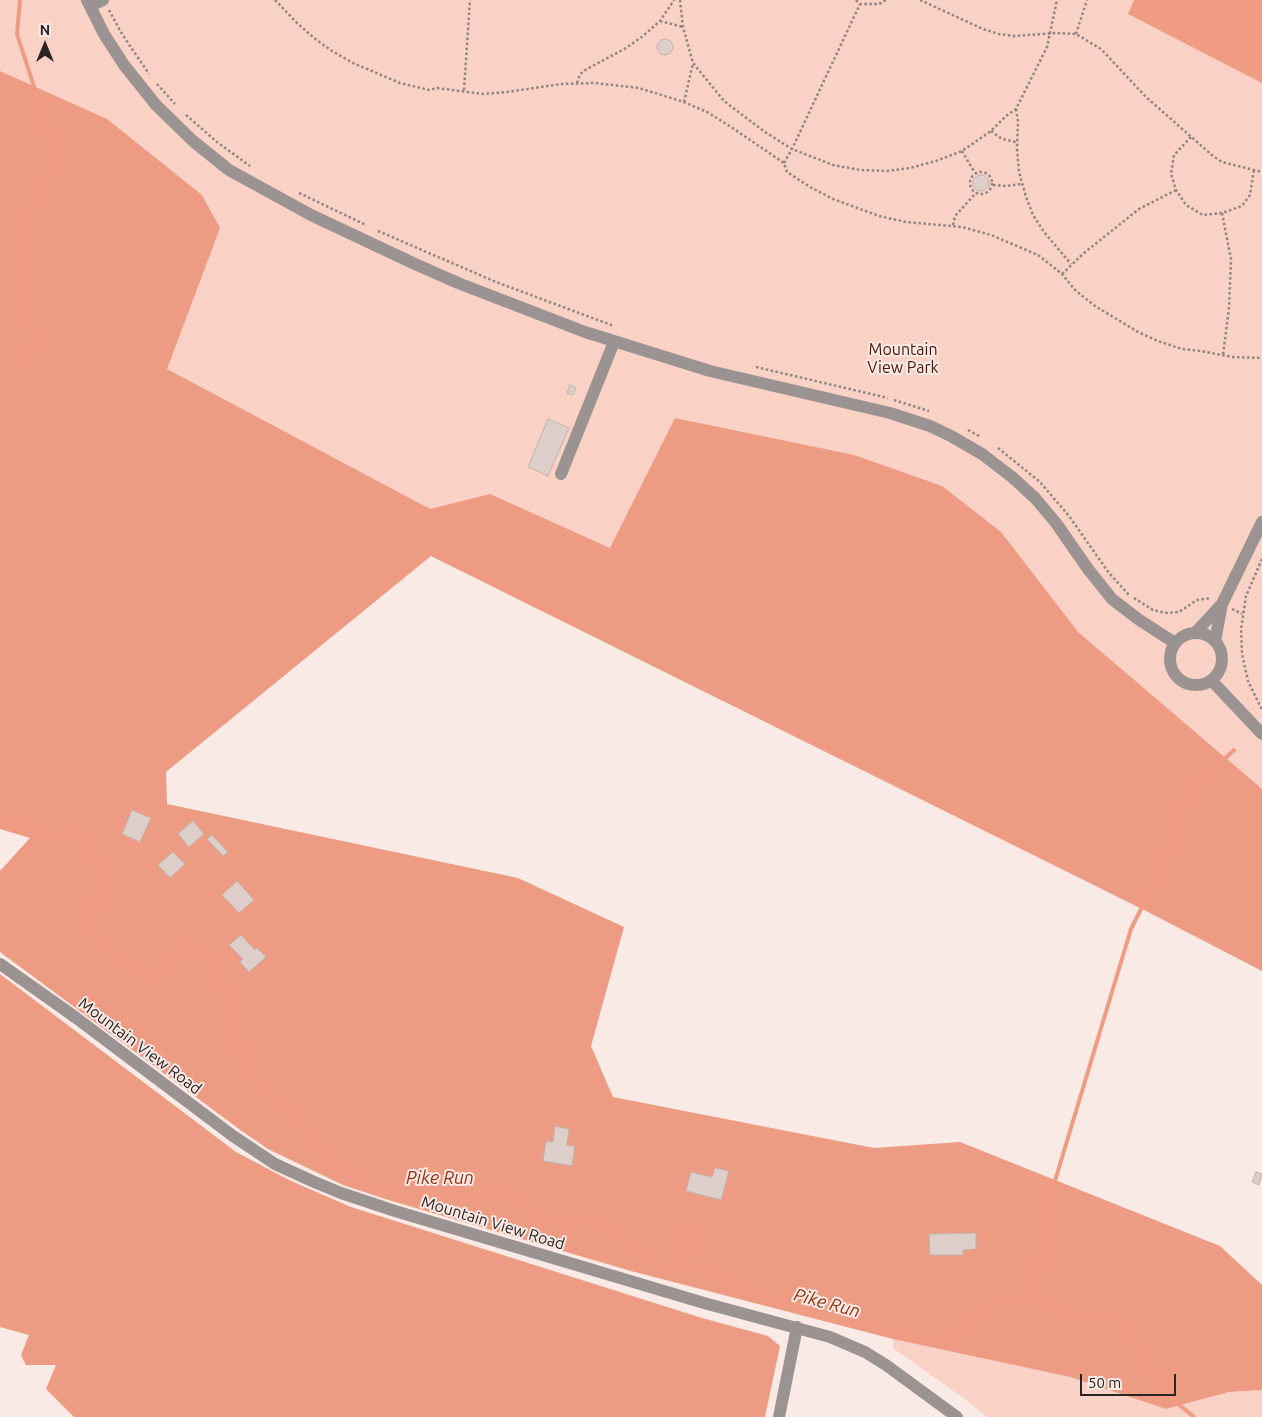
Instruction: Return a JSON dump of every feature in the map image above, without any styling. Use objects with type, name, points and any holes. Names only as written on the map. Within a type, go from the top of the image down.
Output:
[{"type":"street","points":[[88,3],[106,5]]},
{"type":"street","points":[[88,3],[104,34],[124,65],[156,105],[193,141],[229,170],[311,215],[416,264],[535,313],[614,342],[710,371],[890,413],[930,426],[951,436],[982,454],[1035,498],[1056,523],[1088,569],[1112,599],[1138,619],[1175,643]]},
{"type":"street","points":[[561,474],[614,342]]},
{"type":"street","points":[[1214,641],[1222,604],[1262,522]]},
{"type":"street","points":[[1195,633],[1222,604]]},
{"type":"street","points":[[1195,633],[1206,635],[1221,650],[1222,661],[1219,672],[1211,680],[1201,684],[1191,684],[1177,677],[1170,663],[1175,643],[1184,636],[1195,633]]},
{"type":"street","points":[[1211,680],[1262,734]]},
{"type":"street","name":"Mountain View Road","points":[[0,964],[75,1017],[233,1136],[275,1164],[312,1181],[395,1211],[704,1303],[830,1337],[865,1352],[886,1364],[957,1417]]},
{"type":"street","points":[[780,1417],[797,1327]]},
{"type":"path","points":[[275,0],[314,38],[353,63],[400,83],[429,90],[437,88],[464,90],[483,94],[577,83],[619,85],[639,88],[684,102],[707,112],[728,125],[784,163],[787,172],[810,187],[856,209],[906,222],[953,226],[982,232],[1006,240],[1038,255],[1062,274],[1075,290],[1095,306],[1138,332],[1182,349],[1232,357],[1262,358]]},
{"type":"path","points":[[464,90],[470,0]]},
{"type":"path","points":[[577,83],[580,74],[586,69],[626,48],[660,21],[674,0]]},
{"type":"path","points":[[680,0],[683,27],[693,63],[724,101],[744,117],[792,149],[834,165],[860,170],[887,171],[910,168],[962,151],[991,131],[1016,109],[1047,47],[1048,34],[1057,0]]},
{"type":"path","points":[[856,0],[860,4],[879,4],[886,0]]},
{"type":"path","points":[[920,0],[983,29],[999,34],[1014,36],[1076,34],[1101,49],[1146,97],[1222,162],[1262,172]]},
{"type":"path","points":[[1076,34],[1087,0]]},
{"type":"path","points":[[784,163],[860,4]]},
{"type":"path","points":[[106,5],[122,34],[152,78],[179,108]]},
{"type":"path","points":[[660,21],[683,27]]},
{"type":"path","points":[[684,102],[693,63]]},
{"type":"path","points":[[1016,109],[1018,121],[1016,142],[1022,184],[1033,215],[1055,246],[1071,264]]},
{"type":"path","points":[[185,114],[217,142],[256,170]]},
{"type":"path","points":[[991,131],[1002,139],[1016,142]]},
{"type":"path","points":[[1191,137],[1174,155],[1171,174],[1176,190],[1186,204],[1203,215],[1222,213],[1242,206],[1250,195],[1254,170]]},
{"type":"path","points":[[962,151],[975,174]]},
{"type":"path","points":[[982,172],[989,175],[993,181],[993,185],[987,193],[976,193],[972,189],[970,182],[975,174],[982,172]]},
{"type":"path","points":[[993,185],[1022,184]]},
{"type":"path","points":[[1062,274],[1071,264],[1139,209],[1176,190]]},
{"type":"path","points":[[295,191],[436,258],[619,328]]},
{"type":"path","points":[[953,226],[955,216],[976,193]]},
{"type":"path","points":[[1222,213],[1231,259],[1229,308],[1223,355]]},
{"type":"path","points":[[998,448],[1040,482],[1069,516],[1109,573],[1128,594],[1141,603],[1153,610],[1166,613],[1179,612],[1202,598],[1210,598],[1242,614]]},
{"type":"path","points":[[1262,559],[1250,583],[1242,614],[1241,630],[1242,654],[1248,681],[1262,710]]},
{"type":"green space","name":"Mountain View Park","points":[[0,0],[1262,0],[1262,934],[150,380],[71,104],[0,71]]},
{"type":"green space","points":[[893,1339],[1070,1377],[1166,1409],[1229,1392],[1262,1390],[1262,1417],[987,1417],[893,1348]]},
{"type":"shaded area","points":[[1134,0],[1262,0],[1262,83],[1128,14]]},
{"type":"shaded area","points":[[0,71],[107,119],[202,195],[220,228],[167,369],[430,509],[490,494],[610,548],[675,418],[854,455],[942,486],[1001,532],[1078,632],[1262,789],[1262,971],[1148,912],[431,556],[166,772],[167,804],[518,878],[624,927],[591,1046],[613,1097],[874,1148],[960,1142],[1220,1246],[1262,1285],[1262,1390],[1229,1392],[1166,1409],[1070,1377],[893,1339],[631,1271],[343,1185],[268,1149],[0,952],[0,871],[30,838],[0,829]]},
{"type":"shaded area","points":[[0,974],[236,1152],[289,1180],[351,1207],[702,1318],[768,1336],[780,1346],[765,1417],[74,1417],[46,1389],[56,1365],[26,1365],[21,1355],[29,1335],[0,1327]]},
{"type":"shaded area","points":[[690,1225],[698,1226],[702,1231],[704,1237],[703,1245],[699,1255],[683,1260],[674,1253],[673,1245],[678,1229]]},
{"type":"building","points":[[662,39],[668,39],[673,44],[671,53],[662,55],[657,50],[657,44]]},
{"type":"building","points":[[978,175],[984,175],[989,180],[987,189],[978,191],[973,186],[973,180]]},
{"type":"building","points":[[570,385],[576,388],[573,395],[567,393]]},
{"type":"building","points":[[548,419],[569,428],[548,476],[528,467]]},
{"type":"building","points":[[132,810],[151,818],[140,842],[122,834]]},
{"type":"building","points":[[193,821],[204,834],[189,847],[178,834]]},
{"type":"building","points":[[212,835],[228,852],[223,856],[207,839]]},
{"type":"building","points":[[173,852],[185,864],[170,878],[158,865]]},
{"type":"building","points":[[237,881],[254,900],[239,913],[222,895]]},
{"type":"building","points":[[241,935],[255,950],[257,948],[266,957],[249,972],[240,962],[243,959],[229,945]]},
{"type":"building","points":[[555,1126],[569,1129],[567,1145],[575,1146],[572,1166],[543,1161],[546,1141],[553,1142]]},
{"type":"building","points":[[715,1168],[729,1171],[721,1200],[686,1191],[691,1172],[712,1177]]},
{"type":"building","points":[[1256,1172],[1262,1174],[1259,1185],[1252,1182]]},
{"type":"building","points":[[976,1233],[976,1249],[963,1250],[963,1255],[930,1255],[929,1234]]},
{"type":"waterway","points":[[20,0],[17,34],[52,142],[53,163],[31,212],[21,247],[20,277],[34,334],[29,368]]},
{"type":"waterway","points":[[1032,1303],[1048,1227],[1048,1204],[1131,929],[1165,861],[1187,794],[1234,750]]},
{"type":"waterway","name":"Pike Run","points":[[0,816],[57,837],[76,829],[90,841],[100,870],[93,926],[97,937],[110,950],[152,976],[163,973],[184,944],[196,944],[211,960],[237,1016],[243,1069],[299,1120],[332,1163],[349,1171],[381,1194],[408,1191],[468,1196],[494,1189],[520,1198],[530,1212],[547,1222],[570,1224],[587,1219],[598,1222],[659,1266],[707,1270],[741,1284],[778,1304],[899,1337],[934,1340],[956,1334],[995,1302],[1015,1299],[1047,1305],[1074,1317],[1109,1314],[1120,1319],[1167,1395],[1194,1417]]}]
